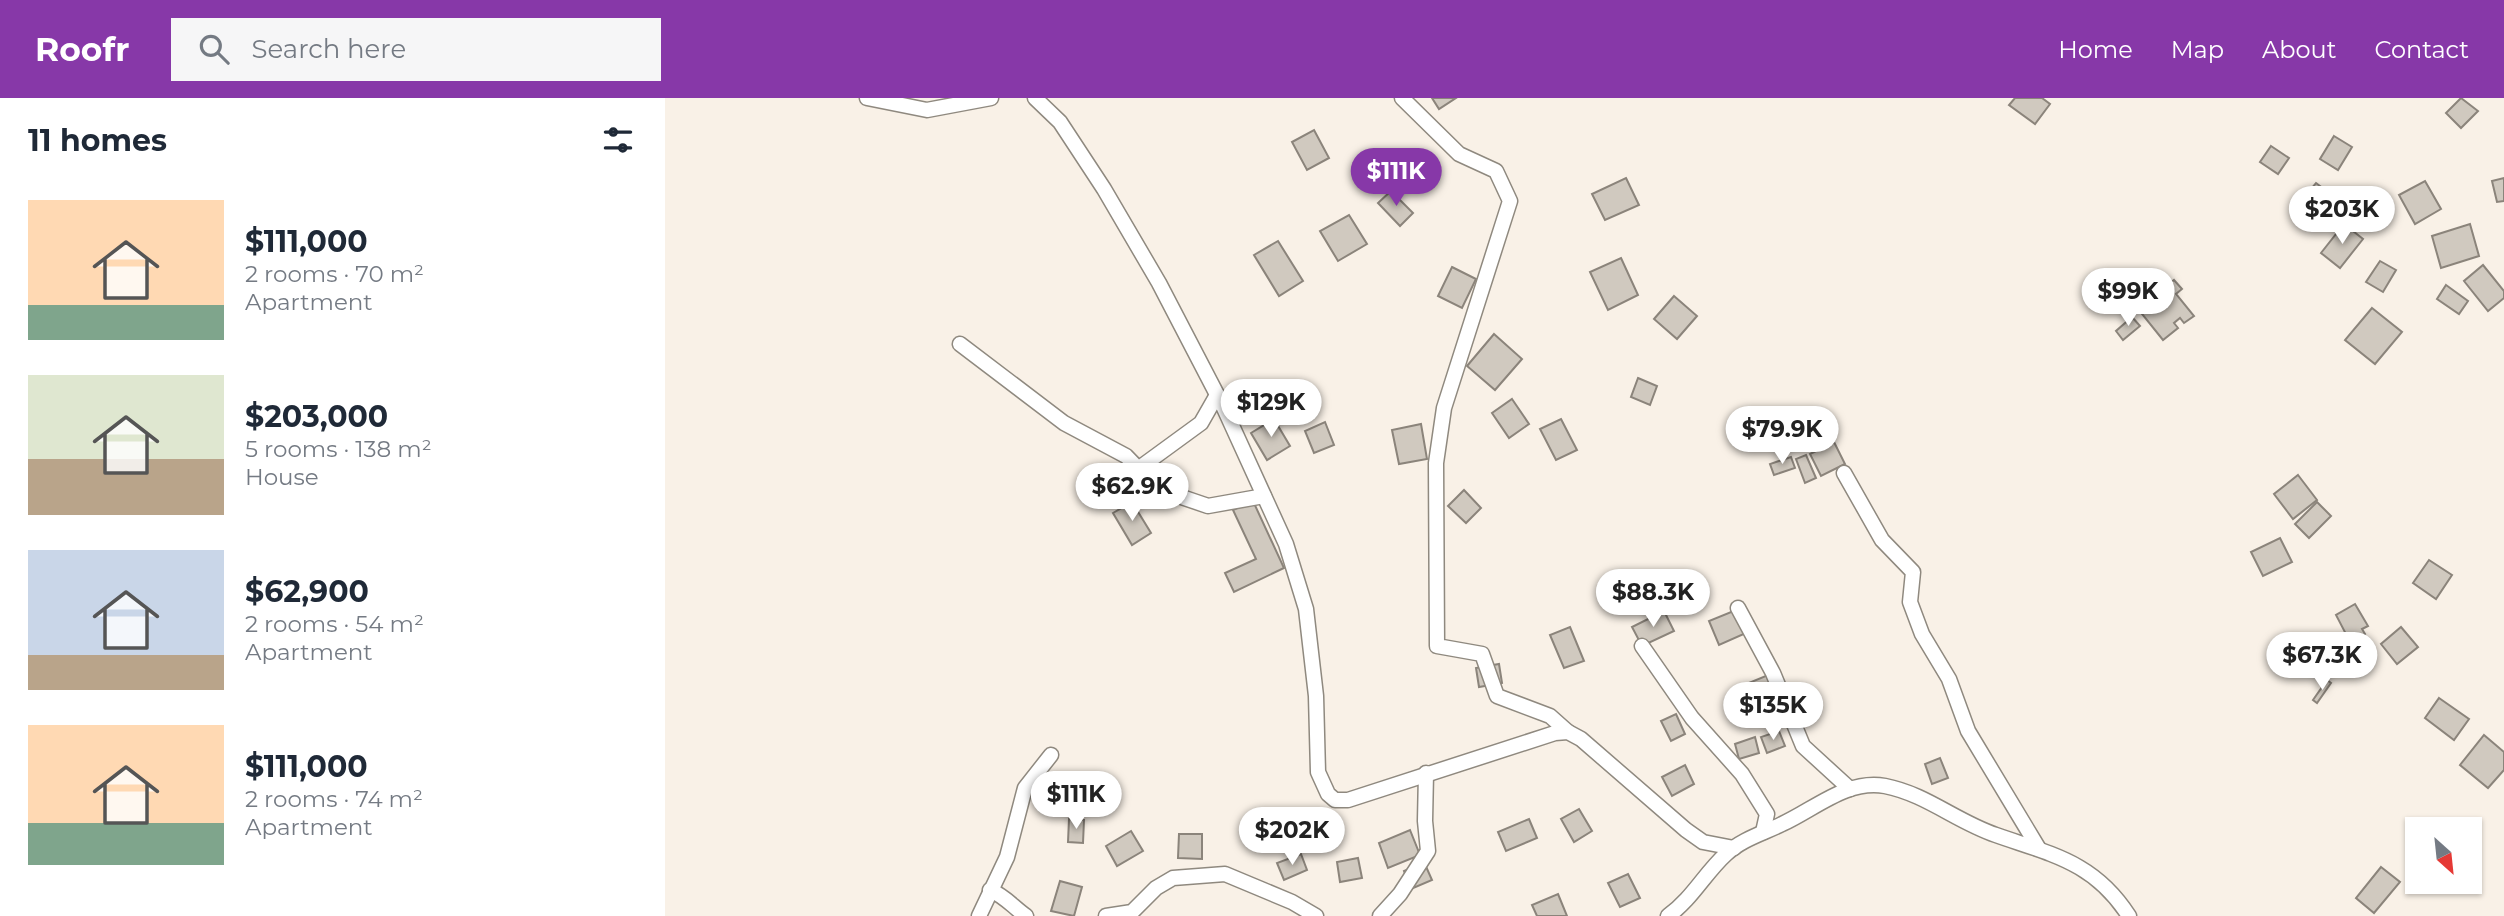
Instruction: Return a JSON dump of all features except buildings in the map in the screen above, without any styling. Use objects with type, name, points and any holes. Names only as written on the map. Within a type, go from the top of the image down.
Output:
[{"type":"street","points":[[867,98],[927,110],[991,98]]},
{"type":"street","points":[[1035,98],[1059,122],[1104,189],[1159,283],[1217,395],[1298,574],[1306,609],[1316,696],[1318,772],[1328,794],[1335,800],[1348,800],[1555,733],[1568,732]]},
{"type":"street","points":[[1402,98],[1459,154],[1496,171],[1510,201],[1444,408],[1436,463],[1437,646],[1482,654],[1497,696],[1550,716],[1568,732],[1581,739],[1686,830],[1703,842],[1734,848]]},
{"type":"street","points":[[960,344],[1064,423],[1126,456],[1158,489],[1207,506],[1264,496]]},
{"type":"street","points":[[1138,469],[1201,423],[1217,395]]},
{"type":"street","points":[[1845,472],[1882,540],[1913,572],[1910,602],[1921,634],[1949,679],[1968,731],[2039,849]]},
{"type":"street","points":[[1738,608],[1773,673],[1803,746],[1850,789]]},
{"type":"street","points":[[1642,646],[1692,718],[1742,774],[1767,814],[1763,832]]},
{"type":"street","points":[[979,916],[1007,857],[1025,788],[1051,755]]},
{"type":"street","points":[[1380,916],[1401,894],[1428,851],[1425,821],[1426,773]]},
{"type":"street","points":[[1668,916],[1688,900],[1734,848],[1850,789],[1866,784],[1924,798],[1978,827],[2081,866],[2117,897],[2129,916]]},
{"type":"street","points":[[1106,916],[1132,912],[1156,888],[1173,878],[1225,874],[1292,902],[1316,916]]},
{"type":"street","points":[[990,890],[1003,895],[1011,906],[1026,916]]}]
